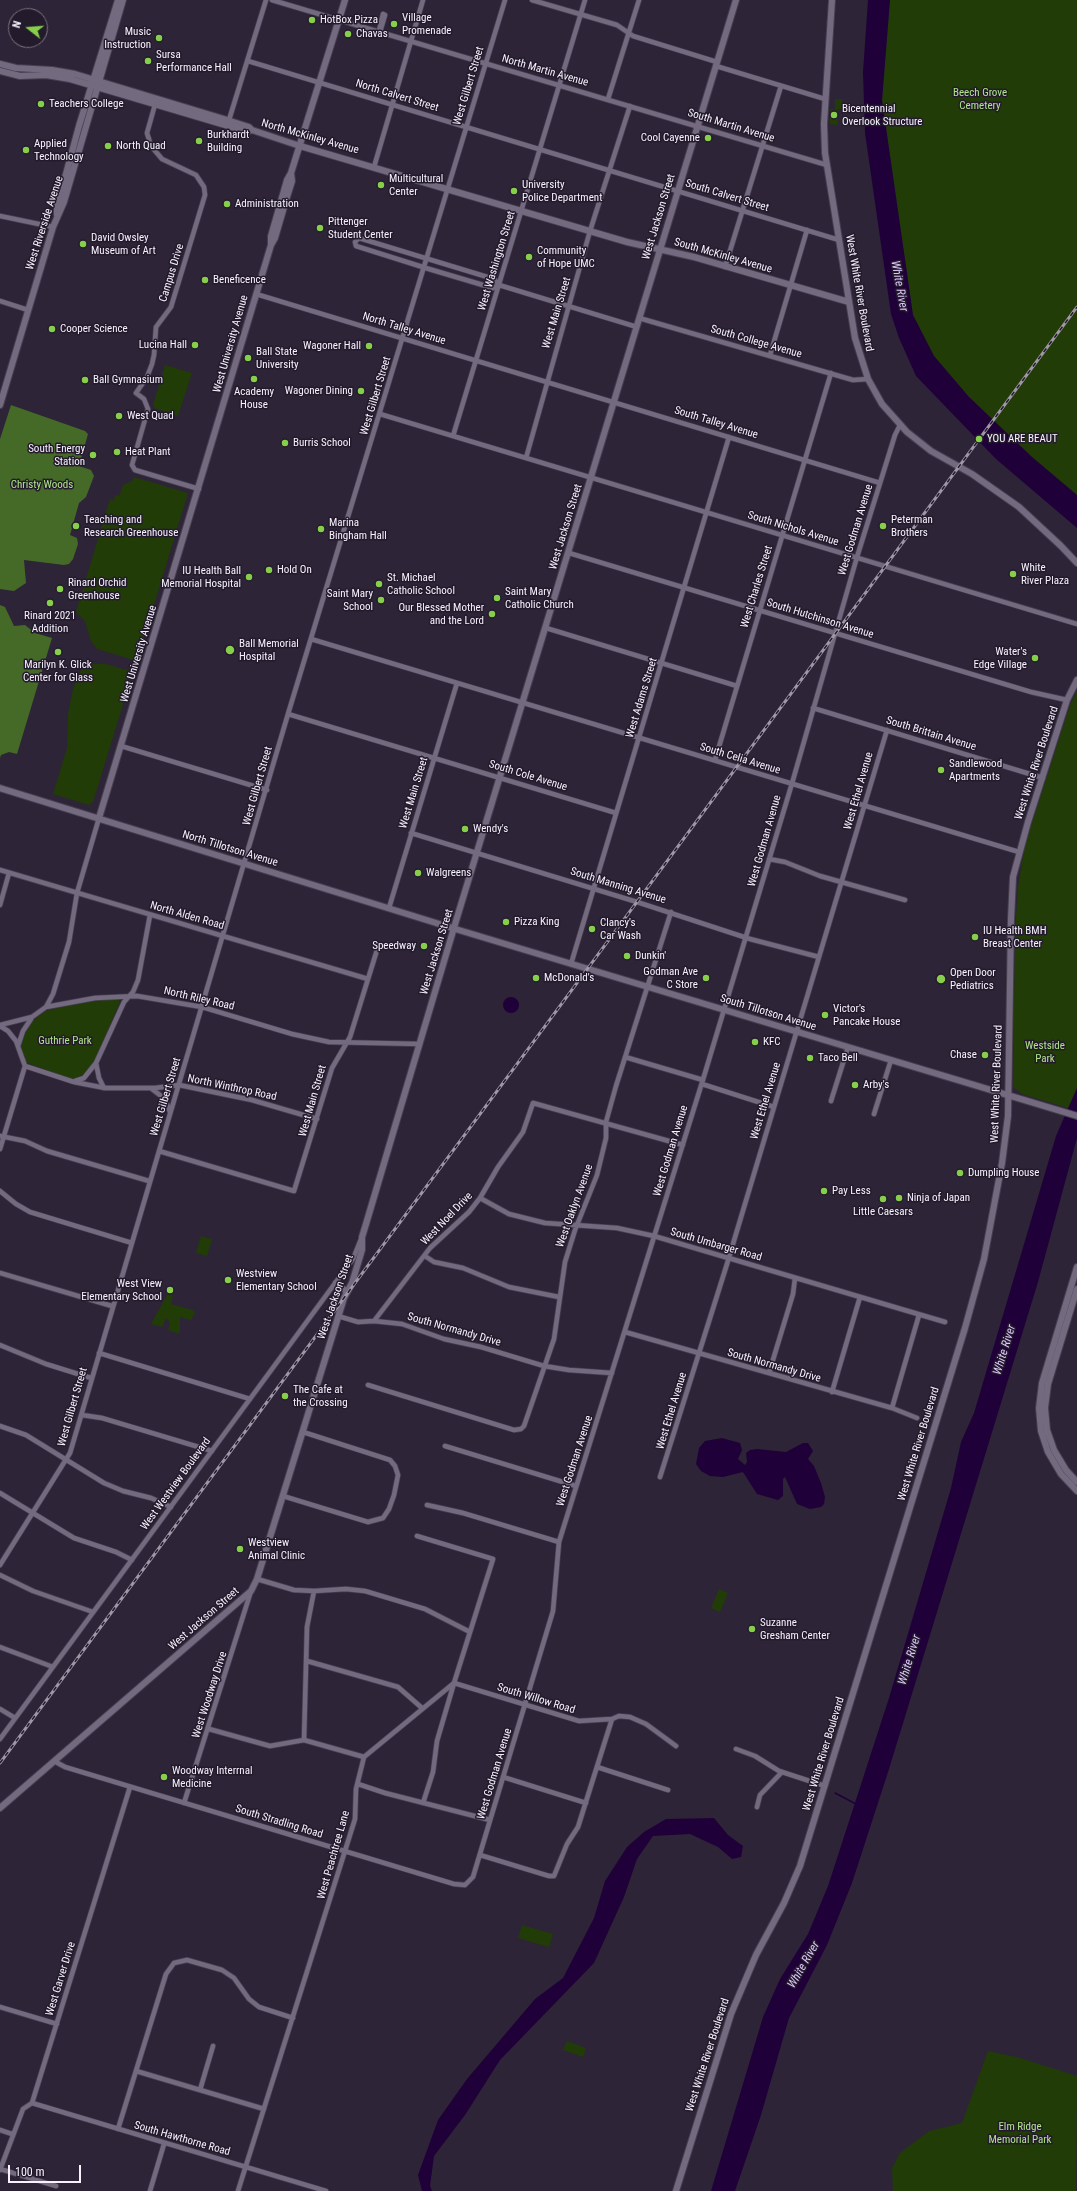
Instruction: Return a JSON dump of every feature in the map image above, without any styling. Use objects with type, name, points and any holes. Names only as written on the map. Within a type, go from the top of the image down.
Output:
[{"type":"main road","points":[[94,84],[118,0]]},
{"type":"main road","name":"West Riverside Avenue","points":[[0,405],[53,227],[64,202],[94,84],[123,0]]},
{"type":"main road","name":"West University Avenue","points":[[100,818],[271,245],[272,229],[346,0]]},
{"type":"main road","name":"West Jackson Street","points":[[0,1808],[251,1591],[257,1580],[338,1316],[362,1250],[362,1237],[454,928],[524,703],[736,0]]},
{"type":"main road","name":"West White River Boulevard","points":[[832,0],[824,135],[827,165],[857,348],[868,379],[882,404],[900,425],[931,451],[972,474],[1019,507],[1077,563]]},
{"type":"main road","name":"North McKinley Avenue","points":[[0,64],[21,69],[64,72],[94,84]]},
{"type":"main road","name":"North McKinley Avenue","points":[[0,71],[20,76],[58,77],[94,84],[156,102],[229,120],[249,127],[252,130],[300,146],[590,231]]},
{"type":"main road","points":[[156,102],[247,131],[252,130]]},
{"type":"main road","name":"South McKinley Avenue","points":[[590,231],[643,247],[725,267],[849,302]]},
{"type":"main road","name":"West White River Boulevard","points":[[676,2191],[730,2014],[751,1965],[784,1903],[800,1866],[965,1328],[984,1259],[1002,1163],[1008,1096],[1011,899],[1019,852],[1067,700],[1077,680]]},
{"type":"main road","name":"North Tillotson Avenue","points":[[0,788],[454,928]]},
{"type":"main road","name":"South Tillotson Avenue","points":[[454,928],[1077,1116]]},
{"type":"main road","points":[[1077,1267],[1042,1382],[1039,1408],[1041,1431],[1048,1452],[1061,1474],[1077,1491]]},
{"type":"main road","points":[[336,1283],[347,1292]]},
{"type":"main road","points":[[1077,1289],[1048,1384],[1045,1408],[1047,1430],[1054,1450],[1066,1470],[1077,1482]]},
{"type":"street","points":[[229,120],[266,0]]},
{"type":"street","name":"North Martin Avenue","points":[[272,0],[630,106]]},
{"type":"street","points":[[374,167],[423,0]]},
{"type":"street","name":"West Gilbert Street","points":[[0,1565],[66,1460],[82,1415],[112,1306],[267,790],[288,714],[426,259],[449,189],[466,126],[505,0]]},
{"type":"street","points":[[532,0],[617,25],[628,33],[780,86],[825,99]]},
{"type":"street","name":"West Washington Street","points":[[453,436],[585,0]]},
{"type":"street","points":[[608,99],[638,0]]},
{"type":"street","name":"North Calvert Street","points":[[248,61],[609,170]]},
{"type":"street","points":[[725,267],[780,86]]},
{"type":"street","name":"Campus Drive","points":[[156,102],[147,133],[151,146],[162,159],[196,175],[204,187],[205,195],[171,308],[156,327],[152,364],[136,393],[144,399],[148,409],[132,465],[134,470],[199,489]]},
{"type":"street","name":"South Martin Avenue","points":[[630,106],[827,165]]},
{"type":"street","name":"West Main Street","points":[[526,458],[546,382],[590,231],[630,106]]},
{"type":"street","name":"South Calvert Street","points":[[609,170],[839,240]]},
{"type":"street","points":[[0,216],[53,227]]},
{"type":"street","points":[[770,355],[807,230]]},
{"type":"street","points":[[499,285],[493,288],[356,246],[355,242],[359,238],[494,279],[499,285],[637,327]]},
{"type":"street","name":"North Talley Avenue","points":[[256,294],[546,382]]},
{"type":"street","points":[[1,302],[28,310]]},
{"type":"street","name":"South College Avenue","points":[[640,318],[853,380],[868,379]]},
{"type":"street","name":"West Charles Street","points":[[715,760],[831,373]]},
{"type":"street","name":"South Talley Avenue","points":[[546,382],[880,483]]},
{"type":"street","name":"South Nichols Avenue","points":[[380,414],[1077,624]]},
{"type":"street","name":"West Godman Avenue","points":[[468,1883],[473,1877],[480,1855],[554,1608],[559,1542],[724,1010],[769,860],[856,557],[895,435],[900,425]]},
{"type":"street","name":"West Adams Street","points":[[571,964],[729,437]]},
{"type":"street","name":"South Hutchinson Avenue","points":[[569,553],[1031,692],[1067,700]]},
{"type":"street","points":[[546,628],[737,686]]},
{"type":"street","name":"South Celia Avenue","points":[[311,639],[1019,852]]},
{"type":"street","name":"West Main Street","points":[[389,908],[456,683]]},
{"type":"street","name":"South Brittain Avenue","points":[[813,708],[1043,778]]},
{"type":"street","name":"South Cole Avenue","points":[[288,714],[616,813]]},
{"type":"street","name":"West Ethel Avenue","points":[[660,1477],[729,1258],[887,730]]},
{"type":"street","points":[[121,746],[267,790]]},
{"type":"street","name":"West University Avenue","points":[[0,1026],[32,1017],[46,1007],[56,987],[65,958],[77,893],[100,818]]},
{"type":"street","name":"South Manning Avenue","points":[[411,833],[594,888],[745,937],[819,957]]},
{"type":"street","points":[[769,860],[785,862],[820,876],[905,900]]},
{"type":"street","name":"North Alden Road","points":[[0,870],[368,980]]},
{"type":"street","points":[[0,905],[9,873]]},
{"type":"street","points":[[647,987],[671,912]]},
{"type":"street","points":[[74,1082],[84,1078],[96,1063],[111,1028],[132,992],[140,971],[144,938],[150,915]]},
{"type":"street","name":"West Main Street","points":[[159,1151],[294,1191],[332,1068],[350,1037],[377,950]]},
{"type":"street","name":"West Oaklyn Avenue","points":[[368,1385],[474,1419],[514,1430],[521,1429],[525,1424],[557,1327],[559,1297],[565,1262],[597,1175],[606,1138],[606,1122],[647,987]]},
{"type":"street","name":"North Riley Road","points":[[46,1007],[95,998],[129,996],[160,998],[202,1007],[298,1035],[346,1044],[420,1044]]},
{"type":"street","name":"West University Avenue","points":[[18,1046],[23,1031],[32,1017]]},
{"type":"street","name":"West University Avenue","points":[[0,1026],[10,1034],[18,1046],[21,1060],[25,1066]]},
{"type":"street","points":[[831,1102],[848,1047]]},
{"type":"street","points":[[625,1057],[774,1107]]},
{"type":"street","points":[[874,1114],[891,1060]]},
{"type":"street","points":[[96,1063],[98,1078],[105,1088]]},
{"type":"street","points":[[0,1149],[2,1136],[25,1066]]},
{"type":"street","name":"North Winthrop Road","points":[[25,1066],[74,1082],[105,1088],[150,1088],[179,1085],[252,1100],[317,1119]]},
{"type":"street","points":[[150,1088],[163,1097],[170,1112]]},
{"type":"street","name":"West Noel Drive","points":[[374,1321],[435,1242],[469,1212],[480,1198],[498,1167],[523,1132],[533,1103],[606,1122]]},
{"type":"street","points":[[606,1122],[682,1145]]},
{"type":"street","points":[[2,1136],[25,1141],[47,1151],[150,1181]]},
{"type":"street","points":[[0,1191],[30,1212],[132,1243]]},
{"type":"street","name":"South Umbarger Road","points":[[480,1198],[509,1214],[545,1223],[617,1228],[654,1236],[945,1322]]},
{"type":"street","name":"West Westview Boulevard","points":[[0,1739],[336,1283],[353,1259],[362,1237]]},
{"type":"street","points":[[424,1256],[434,1262],[463,1268],[509,1287],[559,1297]]},
{"type":"street","points":[[0,1273],[112,1306]]},
{"type":"street","points":[[769,1373],[793,1294],[795,1278]]},
{"type":"street","points":[[832,1392],[860,1297]]},
{"type":"street","points":[[892,1408],[919,1315]]},
{"type":"street","name":"South Normandy Drive","points":[[338,1316],[358,1322],[374,1321],[402,1324],[444,1339],[480,1346],[544,1366],[569,1370],[612,1373]]},
{"type":"street","name":"South Normandy Drive","points":[[625,1332],[892,1408],[917,1418]]},
{"type":"street","points":[[0,1345],[46,1364],[91,1378]]},
{"type":"street","points":[[99,1353],[250,1399]]},
{"type":"street","points":[[82,1415],[102,1418],[212,1451]]},
{"type":"street","points":[[0,1426],[26,1435],[117,1489],[151,1498],[171,1507]]},
{"type":"street","points":[[283,1496],[362,1521],[379,1520],[387,1514],[394,1495],[398,1479],[396,1469],[387,1459],[303,1432]]},
{"type":"street","points":[[445,1446],[576,1486]]},
{"type":"street","points":[[0,1493],[74,1538],[116,1552],[132,1560]]},
{"type":"street","points":[[427,1505],[463,1513],[559,1542]]},
{"type":"street","points":[[417,1536],[493,1559],[442,1722],[433,1772],[423,1803]]},
{"type":"street","points":[[0,1575],[39,1593],[93,1612]]},
{"type":"street","points":[[257,1580],[286,1589],[314,1591],[334,1589],[365,1591],[425,1609],[470,1632]]},
{"type":"street","name":"West Woodway Drive","points":[[184,1803],[209,1729],[251,1591]]},
{"type":"street","points":[[304,1740],[307,1627],[314,1591]]},
{"type":"street","points":[[0,1647],[53,1667]]},
{"type":"street","points":[[307,1661],[398,1687],[422,1708]]},
{"type":"street","points":[[209,1729],[270,1746],[304,1740],[364,1757],[454,1683]]},
{"type":"street","name":"South Willow Road","points":[[454,1683],[579,1721],[612,1719],[625,1716],[637,1719],[676,1746]]},
{"type":"street","points":[[0,1709],[16,1718]]},
{"type":"street","points":[[480,1855],[549,1876],[554,1876],[567,1844],[578,1827],[612,1719]]},
{"type":"street","points":[[736,1749],[755,1756],[782,1772],[825,1786]]},
{"type":"street","name":"West Peachtree Lane","points":[[238,2191],[346,1851],[357,1812],[356,1796],[364,1757]]},
{"type":"street","name":"South Stradling Road","points":[[54,1761],[65,1767],[130,1787],[454,1884],[468,1883]]},
{"type":"street","points":[[597,1767],[668,1790]]},
{"type":"street","points":[[757,1807],[760,1795],[782,1772]]},
{"type":"street","points":[[503,1777],[586,1803]]},
{"type":"street","points":[[358,1784],[423,1803],[490,1820]]},
{"type":"street","name":"West Garver Drive","points":[[0,2170],[22,2109],[32,2103],[130,1787]]},
{"type":"street","points":[[118,2129],[166,1974],[171,1966],[177,1962],[187,1960],[222,1970],[234,1978],[249,1999],[259,2007],[293,2018]]},
{"type":"street","points":[[0,2007],[57,2024]]},
{"type":"street","points":[[200,2090],[213,2046]]},
{"type":"street","points":[[136,2071],[264,2109]]},
{"type":"street","name":"South Hawthorne Road","points":[[32,2103],[164,2144],[246,2166],[326,2191]]},
{"type":"street","points":[[0,2130],[12,2134]]},
{"type":"street","points":[[150,2191],[164,2144]]},
{"type":"street","points":[[0,2170],[56,2186]]},
{"type":"green space","name":"Beech Grove Cemetery","points":[[890,0],[1077,0],[1077,496],[1032,457],[969,397],[934,356],[913,315],[882,100]]},
{"type":"green space","points":[[835,99],[842,99],[843,109],[837,109],[838,125],[830,124],[830,109],[835,109]]},
{"type":"green space","points":[[165,365],[192,373],[178,416],[154,408],[153,405]]},
{"type":"green space","name":"Christy Woods","points":[[11,405],[85,431],[88,434],[79,466],[91,470],[94,476],[86,497],[79,503],[70,535],[77,538],[78,544],[73,559],[69,564],[64,565],[24,560],[26,583],[14,591],[0,589],[0,439]]},
{"type":"green space","points":[[134,477],[188,493],[137,661],[97,649],[91,641],[85,621],[76,612],[110,499],[114,501],[115,495],[119,496],[123,485],[132,481]]},
{"type":"green space","points":[[0,605],[5,607],[14,626],[25,625],[35,633],[52,638],[17,754],[9,752],[1,755],[0,758]]},
{"type":"green space","points":[[92,664],[106,664],[133,672],[93,802],[89,805],[53,794],[67,748],[68,714],[73,689],[80,671]]},
{"type":"green space","name":"Westside Park","points":[[1077,691],[1077,1088],[1068,1108],[1022,1094],[1013,1087],[1015,933],[1018,886],[1025,845],[1070,705]]},
{"type":"green space","name":"Guthrie Park","points":[[99,999],[119,999],[119,1004],[94,1062],[85,1074],[74,1079],[68,1078],[25,1062],[21,1050],[21,1044],[29,1025],[37,1017],[46,1011],[62,1006]]},
{"type":"green space","points":[[201,1236],[212,1239],[207,1256],[196,1253]]},
{"type":"green space","points":[[167,1295],[173,1295],[171,1304],[193,1310],[195,1313],[191,1320],[180,1317],[180,1334],[168,1330],[170,1322],[166,1318],[162,1327],[151,1324]]},
{"type":"green space","points":[[719,1589],[728,1593],[720,1612],[711,1608]]},
{"type":"green space","points":[[522,1925],[553,1934],[549,1947],[518,1938]]},
{"type":"green space","points":[[567,2041],[586,2048],[583,2057],[563,2050]]},
{"type":"green space","name":"Elm Ridge Memorial Park","points":[[988,2051],[1017,2057],[1077,2076],[1076,2191],[893,2191],[892,2168],[900,2153],[929,2131],[962,2123]]},
{"type":"water","name":"White River","points":[[868,0],[890,0],[882,100],[913,315],[934,356],[969,397],[1032,457],[1077,495],[1077,528],[996,459],[916,376],[899,338],[891,314],[865,133],[863,72]]},
{"type":"water","points":[[511,997],[518,1002],[519,1005],[514,1012],[511,1013],[504,1008],[503,1005],[508,998]]},
{"type":"water","name":"White River","points":[[1077,1088],[1077,1138],[1038,1282],[889,1769],[852,1883],[827,1945],[789,2018],[761,2115],[735,2191],[711,2191],[763,2017],[780,1979],[808,1934],[828,1886],[889,1698],[951,1488],[961,1442],[974,1413],[1056,1136]]},
{"type":"water","points":[[722,1438],[740,1443],[742,1450],[738,1459],[745,1465],[747,1462],[746,1453],[750,1450],[757,1449],[786,1452],[803,1443],[808,1443],[813,1451],[808,1459],[814,1466],[821,1483],[825,1497],[824,1504],[821,1507],[810,1509],[797,1504],[785,1477],[783,1479],[783,1496],[778,1500],[757,1494],[743,1472],[723,1477],[710,1476],[701,1471],[696,1464],[699,1448],[705,1441]]},
{"type":"water","points":[[714,1818],[728,1835],[743,1846],[741,1857],[732,1859],[718,1847],[690,1834],[653,1836],[637,1859],[624,1897],[594,1963],[500,2060],[465,2115],[434,2156],[430,2186],[432,2191],[422,2191],[418,2175],[438,2120],[467,2079],[535,1999],[563,1978],[594,1918],[605,1881],[627,1847],[644,1832],[666,1819]]},
{"type":"waterway","points":[[835,1793],[856,1804]]},
{"type":"railway","points":[[0,1763],[1077,307]]},
{"type":"place","name":"HotBox Pizza","points":[[312,20]]},
{"type":"place","name":"Village Promenade","points":[[394,24]]},
{"type":"place","name":"Chavas","points":[[348,34]]},
{"type":"place","name":"Music Instruction","points":[[159,38]]},
{"type":"place","name":"Sursa Performance Hall","points":[[148,61]]},
{"type":"place","name":"Teachers College","points":[[41,104]]},
{"type":"place","name":"Bicentennial Overlook Structure","points":[[834,115]]},
{"type":"place","name":"Cool Cayenne","points":[[708,138]]},
{"type":"place","name":"Burkhardt Building","points":[[199,141]]},
{"type":"place","name":"North Quad","points":[[108,146]]},
{"type":"place","name":"Applied Technology","points":[[26,150]]},
{"type":"place","name":"Multicultural Center","points":[[381,185]]},
{"type":"place","name":"University Police Department","points":[[514,191]]},
{"type":"place","name":"Administration","points":[[227,204]]},
{"type":"place","name":"Pittenger Student Center","points":[[320,228]]},
{"type":"place","name":"David Owsley Museum of Art","points":[[83,244]]},
{"type":"place","name":"Community of Hope UMC","points":[[529,257]]},
{"type":"place","name":"Beneficence","points":[[205,280]]},
{"type":"place","name":"Cooper Science","points":[[52,329]]},
{"type":"place","name":"Lucina Hall","points":[[195,345]]},
{"type":"place","name":"Wagoner Hall","points":[[369,346]]},
{"type":"place","name":"Ball State University","points":[[248,358]]},
{"type":"place","name":"Academy House","points":[[254,379]]},
{"type":"place","name":"Ball Gymnasium","points":[[85,380]]},
{"type":"place","name":"Wagoner Dining","points":[[361,391]]},
{"type":"place","name":"West Quad","points":[[119,416]]},
{"type":"place","name":"YOU ARE BEAUT","points":[[979,439]]},
{"type":"place","name":"Burris School","points":[[285,443]]},
{"type":"place","name":"Heat Plant","points":[[117,452]]},
{"type":"place","name":"South Energy Station","points":[[93,455]]},
{"type":"place","name":"Teaching and Research Greenhouse","points":[[76,526]]},
{"type":"place","name":"Peterman Brothers","points":[[883,526]]},
{"type":"place","name":"Marina Bingham Hall","points":[[321,529]]},
{"type":"place","name":"Hold On","points":[[269,570]]},
{"type":"place","name":"White River Plaza","points":[[1013,574]]},
{"type":"place","name":"IU Health Ball Memorial Hospital","points":[[249,577]]},
{"type":"place","name":"St. Michael Catholic School","points":[[379,584]]},
{"type":"place","name":"Rinard Orchid Greenhouse","points":[[60,589]]},
{"type":"place","name":"Saint Mary Catholic Church","points":[[497,598]]},
{"type":"place","name":"Saint Mary School","points":[[381,600]]},
{"type":"place","name":"Rinard 2021 Addition","points":[[50,603]]},
{"type":"place","name":"Our Blessed Mother and the Lord","points":[[492,614]]},
{"type":"place","name":"Ball Memorial Hospital","points":[[230,650]]},
{"type":"place","name":"Marilyn K. Glick Center for Glass","points":[[58,652]]},
{"type":"place","name":"Water's Edge Village","points":[[1035,658]]},
{"type":"place","name":"Sandlewood Apartments","points":[[941,770]]},
{"type":"place","name":"Wendy's","points":[[465,829]]},
{"type":"place","name":"Walgreens","points":[[418,873]]},
{"type":"place","name":"Pizza King","points":[[506,922]]},
{"type":"place","name":"Clancy's Car Wash","points":[[592,929]]},
{"type":"place","name":"IU Health BMH Breast Center","points":[[975,937]]},
{"type":"place","name":"Speedway","points":[[424,946]]},
{"type":"place","name":"Dunkin'","points":[[627,956]]},
{"type":"place","name":"McDonald's","points":[[536,978]]},
{"type":"place","name":"Godman Ave C Store","points":[[706,978]]},
{"type":"place","name":"Open Door Pediatrics","points":[[941,979]]},
{"type":"place","name":"Victor's Pancake House","points":[[825,1015]]},
{"type":"place","name":"KFC","points":[[755,1042]]},
{"type":"place","name":"Chase","points":[[985,1055]]},
{"type":"place","name":"Taco Bell","points":[[810,1058]]},
{"type":"place","name":"Arby's","points":[[855,1085]]},
{"type":"place","name":"Dumpling House","points":[[960,1173]]},
{"type":"place","name":"Pay Less","points":[[824,1191]]},
{"type":"place","name":"Ninja of Japan","points":[[899,1198]]},
{"type":"place","name":"Little Caesars","points":[[883,1199]]},
{"type":"place","name":"Westview Elementary School","points":[[228,1280]]},
{"type":"place","name":"West View Elementary School","points":[[170,1290]]},
{"type":"place","name":"The Cafe at the Crossing","points":[[285,1396]]},
{"type":"place","name":"Westview Animal Clinic","points":[[240,1549]]},
{"type":"place","name":"Suzanne Gresham Center","points":[[752,1629]]},
{"type":"place","name":"Woodway Interrnal Medicine","points":[[164,1777]]}]
